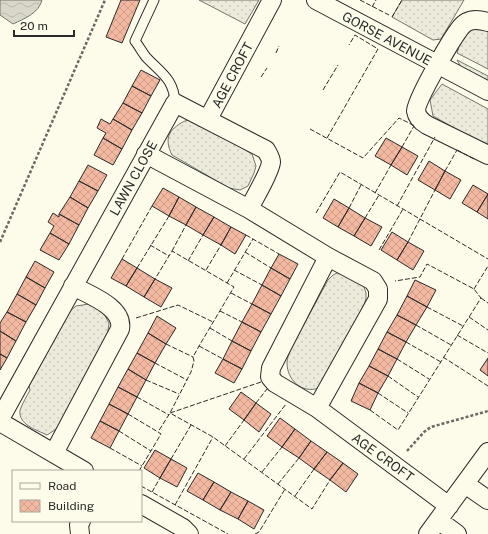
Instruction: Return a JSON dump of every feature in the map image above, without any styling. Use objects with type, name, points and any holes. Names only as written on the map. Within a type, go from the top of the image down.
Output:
[{"type":"street","name":"AGE CROFT","points":[[249,209],[269,170],[271,161],[269,155],[266,150],[208,119],[272,0]]},
{"type":"street","name":"GORSE AVENUE","points":[[316,0],[488,92]]},
{"type":"street","name":"GORSE AVENUE","points":[[488,22],[474,20],[467,22],[458,30],[418,102],[416,109],[421,121],[427,125],[488,155]]},
{"type":"street","points":[[175,103],[208,119]]},
{"type":"street","name":"LAWN CLOSE","points":[[0,419],[175,103]]},
{"type":"street","points":[[146,154],[249,209],[328,257],[373,281],[378,289],[378,299],[317,408]]},
{"type":"street","name":"AGE CROFT","points":[[328,257],[270,368],[270,377],[275,384],[317,408],[449,506]]},
{"type":"street","points":[[54,453],[120,329],[121,324],[112,308],[73,286]]},
{"type":"street","points":[[0,422],[82,470]]},
{"type":"street","points":[[457,534],[433,527],[488,452]]},
{"type":"street","points":[[465,484],[488,500]]},
{"type":"street","points":[[142,505],[183,528],[189,534]]},
{"type":"street","points":[[80,534],[79,530],[82,522]]},
{"type":"lane","points":[[154,0],[135,41],[145,56],[167,77],[174,92],[175,103]]},
{"type":"path","points":[[0,242],[105,0]]},
{"type":"path","points":[[395,466],[424,432],[431,427],[488,410]]},
{"type":"shaded area","points":[[199,0],[259,0],[245,24]]},
{"type":"shaded area","points":[[402,0],[464,0],[441,39],[433,40],[392,17]]},
{"type":"shaded area","points":[[472,28],[488,30],[488,69],[457,53],[461,39]]},
{"type":"shaded area","points":[[457,60],[488,76],[488,81],[461,67]]},
{"type":"shaded area","points":[[442,84],[488,109],[488,147],[433,116],[430,100]]},
{"type":"shaded area","points":[[187,120],[194,120],[252,154],[256,166],[248,186],[240,190],[229,188],[172,155],[169,149],[168,138],[176,126]]},
{"type":"shaded area","points":[[341,271],[363,284],[366,298],[362,313],[319,388],[307,389],[297,384],[290,375],[287,363],[290,350],[328,280],[333,275]]},
{"type":"shaded area","points":[[89,304],[103,312],[109,323],[107,339],[58,428],[47,435],[25,423],[20,415],[20,410],[30,390],[29,386],[70,311],[76,306]]},
{"type":"water","points":[[0,0],[42,0],[38,9],[26,18],[13,24],[0,15]]},
{"type":"building","points":[[121,0],[140,0],[122,43],[106,37]]},
{"type":"building","points":[[141,70],[160,80],[151,96],[132,86]]},
{"type":"building","points":[[132,86],[151,96],[142,113],[123,103]]},
{"type":"building","points":[[123,103],[142,113],[132,130],[113,119]]},
{"type":"building","points":[[101,119],[110,124],[113,119],[132,130],[122,149],[103,138],[106,133],[97,128]]},
{"type":"building","points":[[103,138],[122,149],[113,165],[94,155]]},
{"type":"building","points":[[386,138],[402,147],[391,165],[375,156]]},
{"type":"building","points":[[402,147],[418,156],[407,175],[391,165]]},
{"type":"building","points":[[429,161],[445,171],[435,190],[418,180]]},
{"type":"building","points":[[88,165],[107,175],[98,191],[79,181]]},
{"type":"building","points":[[445,171],[461,180],[450,199],[435,190]]},
{"type":"building","points":[[79,181],[98,191],[88,208],[70,197]]},
{"type":"building","points":[[473,185],[488,194],[477,212],[462,203]]},
{"type":"building","points":[[163,188],[179,197],[169,216],[152,206]]},
{"type":"building","points":[[488,194],[488,219],[477,212]]},
{"type":"building","points":[[70,197],[88,208],[79,225],[59,214]]},
{"type":"building","points":[[179,197],[196,207],[186,225],[169,216]]},
{"type":"building","points":[[334,199],[349,208],[338,227],[323,218]]},
{"type":"building","points":[[196,207],[214,217],[203,235],[186,225]]},
{"type":"building","points":[[349,208],[365,218],[354,236],[338,227]]},
{"type":"building","points":[[53,213],[59,217],[59,214],[79,225],[69,244],[50,233],[54,226],[48,222]]},
{"type":"building","points":[[214,217],[231,227],[221,245],[203,235]]},
{"type":"building","points":[[365,218],[382,227],[371,246],[354,236]]},
{"type":"building","points":[[231,227],[246,235],[235,254],[221,245]]},
{"type":"building","points":[[392,232],[408,242],[397,260],[381,250]]},
{"type":"building","points":[[50,233],[69,244],[59,260],[40,250]]},
{"type":"building","points":[[408,242],[424,251],[413,270],[397,260]]},
{"type":"building","points":[[279,254],[298,264],[290,279],[271,268]]},
{"type":"building","points":[[122,259],[137,268],[126,286],[111,278]]},
{"type":"building","points":[[35,261],[54,272],[45,288],[26,277]]},
{"type":"building","points":[[137,268],[155,279],[144,297],[126,286]]},
{"type":"building","points":[[271,268],[290,279],[281,296],[262,285]]},
{"type":"building","points":[[26,277],[45,288],[36,305],[17,294]]},
{"type":"building","points":[[155,279],[172,288],[161,307],[144,297]]},
{"type":"building","points":[[415,280],[436,290],[427,307],[407,296]]},
{"type":"building","points":[[262,285],[281,296],[271,314],[252,304]]},
{"type":"building","points":[[17,294],[36,305],[26,322],[7,312]]},
{"type":"building","points":[[407,296],[427,307],[416,325],[397,315]]},
{"type":"building","points":[[252,304],[271,314],[261,332],[242,322]]},
{"type":"building","points":[[7,312],[26,322],[16,341],[0,331],[0,323]]},
{"type":"building","points":[[397,315],[416,325],[406,342],[387,332]]},
{"type":"building","points":[[157,316],[176,328],[166,344],[148,333]]},
{"type":"building","points":[[242,322],[261,332],[251,351],[232,341]]},
{"type":"building","points":[[0,331],[16,341],[7,358],[0,354]]},
{"type":"building","points":[[387,332],[406,342],[397,359],[378,349]]},
{"type":"building","points":[[148,333],[166,344],[155,363],[137,353]]},
{"type":"building","points":[[232,341],[251,351],[242,369],[223,359]]},
{"type":"building","points":[[378,349],[397,359],[388,376],[369,366]]},
{"type":"building","points":[[137,353],[155,363],[146,380],[128,369]]},
{"type":"building","points":[[0,354],[7,358],[0,370]]},
{"type":"building","points":[[488,358],[488,376],[480,370]]},
{"type":"building","points":[[223,359],[242,369],[234,383],[215,373]]},
{"type":"building","points":[[369,366],[388,376],[378,393],[359,383]]},
{"type":"building","points":[[128,369],[146,380],[137,397],[118,387]]},
{"type":"building","points":[[359,383],[378,393],[370,410],[351,401]]},
{"type":"building","points":[[118,387],[137,397],[128,414],[109,404]]},
{"type":"building","points":[[241,392],[256,403],[244,420],[229,409]]},
{"type":"building","points":[[256,403],[271,414],[259,432],[244,420]]},
{"type":"building","points":[[109,404],[128,414],[119,431],[100,421]]},
{"type":"building","points":[[280,418],[295,429],[282,447],[267,436]]},
{"type":"building","points":[[100,421],[119,431],[110,448],[91,438]]},
{"type":"building","points":[[295,429],[311,441],[299,458],[282,447]]},
{"type":"building","points":[[311,441],[327,452],[314,469],[299,458]]},
{"type":"building","points":[[155,450],[171,459],[160,478],[144,468]]},
{"type":"building","points":[[327,452],[343,463],[330,480],[314,469]]},
{"type":"building","points":[[171,459],[187,468],[177,487],[160,478]]},
{"type":"building","points":[[343,463],[358,474],[346,492],[330,480]]},
{"type":"building","points":[[198,473],[214,482],[203,500],[187,491]]},
{"type":"building","points":[[214,482],[231,492],[220,510],[203,500]]},
{"type":"building","points":[[231,492],[248,501],[238,519],[220,510]]},
{"type":"building","points":[[248,501],[264,510],[254,529],[238,519]]},
{"type":"fence","points":[[360,0],[389,15]]},
{"type":"fence","points":[[372,7],[376,0]]},
{"type":"fence","points":[[392,17],[402,0]]},
{"type":"fence","points":[[327,138],[378,49],[355,35],[349,45]]},
{"type":"fence","points":[[276,53],[279,46]]},
{"type":"fence","points":[[323,90],[338,65]]},
{"type":"fence","points":[[261,77],[267,68]]},
{"type":"fence","points":[[310,129],[363,158],[399,118],[415,126]]},
{"type":"fence","points":[[402,147],[414,126]]},
{"type":"fence","points":[[397,206],[435,137]]},
{"type":"fence","points":[[457,150],[474,159]]},
{"type":"fence","points":[[445,171],[457,150]]},
{"type":"fence","points":[[375,193],[391,165]]},
{"type":"fence","points":[[316,213],[340,172],[488,259]]},
{"type":"fence","points":[[349,208],[361,185]]},
{"type":"fence","points":[[408,242],[435,190]]},
{"type":"fence","points":[[365,218],[379,195]]},
{"type":"fence","points":[[122,259],[152,206]]},
{"type":"fence","points":[[379,250],[403,209]]},
{"type":"fence","points":[[137,268],[169,216]]},
{"type":"fence","points":[[172,251],[186,225]]},
{"type":"fence","points":[[188,261],[203,235]]},
{"type":"fence","points":[[246,235],[279,254]]},
{"type":"fence","points":[[227,283],[253,239]]},
{"type":"fence","points":[[150,245],[169,256]]},
{"type":"fence","points":[[206,270],[221,245]]},
{"type":"fence","points":[[140,470],[161,434],[158,432],[170,413],[191,372],[194,361],[193,357],[234,287],[172,251],[155,279]]},
{"type":"fence","points":[[245,252],[271,268]]},
{"type":"fence","points":[[370,410],[398,430],[481,298],[474,289],[427,264],[420,277],[395,281]]},
{"type":"fence","points":[[474,289],[488,266]]},
{"type":"fence","points":[[234,270],[262,285]]},
{"type":"fence","points":[[231,293],[252,304]]},
{"type":"fence","points":[[481,298],[488,303]]},
{"type":"fence","points":[[136,318],[178,305],[213,322]]},
{"type":"fence","points":[[427,307],[463,326]]},
{"type":"fence","points":[[220,311],[242,322]]},
{"type":"fence","points":[[469,317],[488,330]]},
{"type":"fence","points":[[416,325],[451,345]]},
{"type":"fence","points":[[210,328],[232,341]]},
{"type":"fence","points":[[457,335],[488,353]]},
{"type":"fence","points":[[406,342],[441,362]]},
{"type":"fence","points":[[166,344],[193,357]]},
{"type":"fence","points":[[199,346],[223,359]]},
{"type":"fence","points":[[443,357],[488,386]]},
{"type":"fence","points":[[397,359],[429,379]]},
{"type":"fence","points":[[155,363],[187,380]]},
{"type":"fence","points":[[388,376],[418,397]]},
{"type":"fence","points":[[146,380],[179,394]]},
{"type":"fence","points":[[261,382],[170,413],[213,437],[312,509],[330,480]]},
{"type":"fence","points":[[256,403],[267,389]]},
{"type":"fence","points":[[378,393],[408,413]]},
{"type":"fence","points":[[137,397],[169,415]]},
{"type":"fence","points":[[244,459],[286,404]]},
{"type":"fence","points":[[128,414],[158,432]]},
{"type":"fence","points":[[225,446],[244,420]]},
{"type":"fence","points":[[171,459],[191,425]]},
{"type":"fence","points":[[119,431],[151,451]]},
{"type":"fence","points":[[175,505],[213,437]]},
{"type":"fence","points":[[262,472],[282,447]]},
{"type":"fence","points":[[110,448],[142,466]]},
{"type":"fence","points":[[278,484],[299,458]]},
{"type":"fence","points":[[295,496],[314,469]]},
{"type":"fence","points":[[152,492],[160,478]]},
{"type":"fence","points":[[142,487],[228,534]]},
{"type":"fence","points":[[255,534],[259,532],[285,489]]}]
